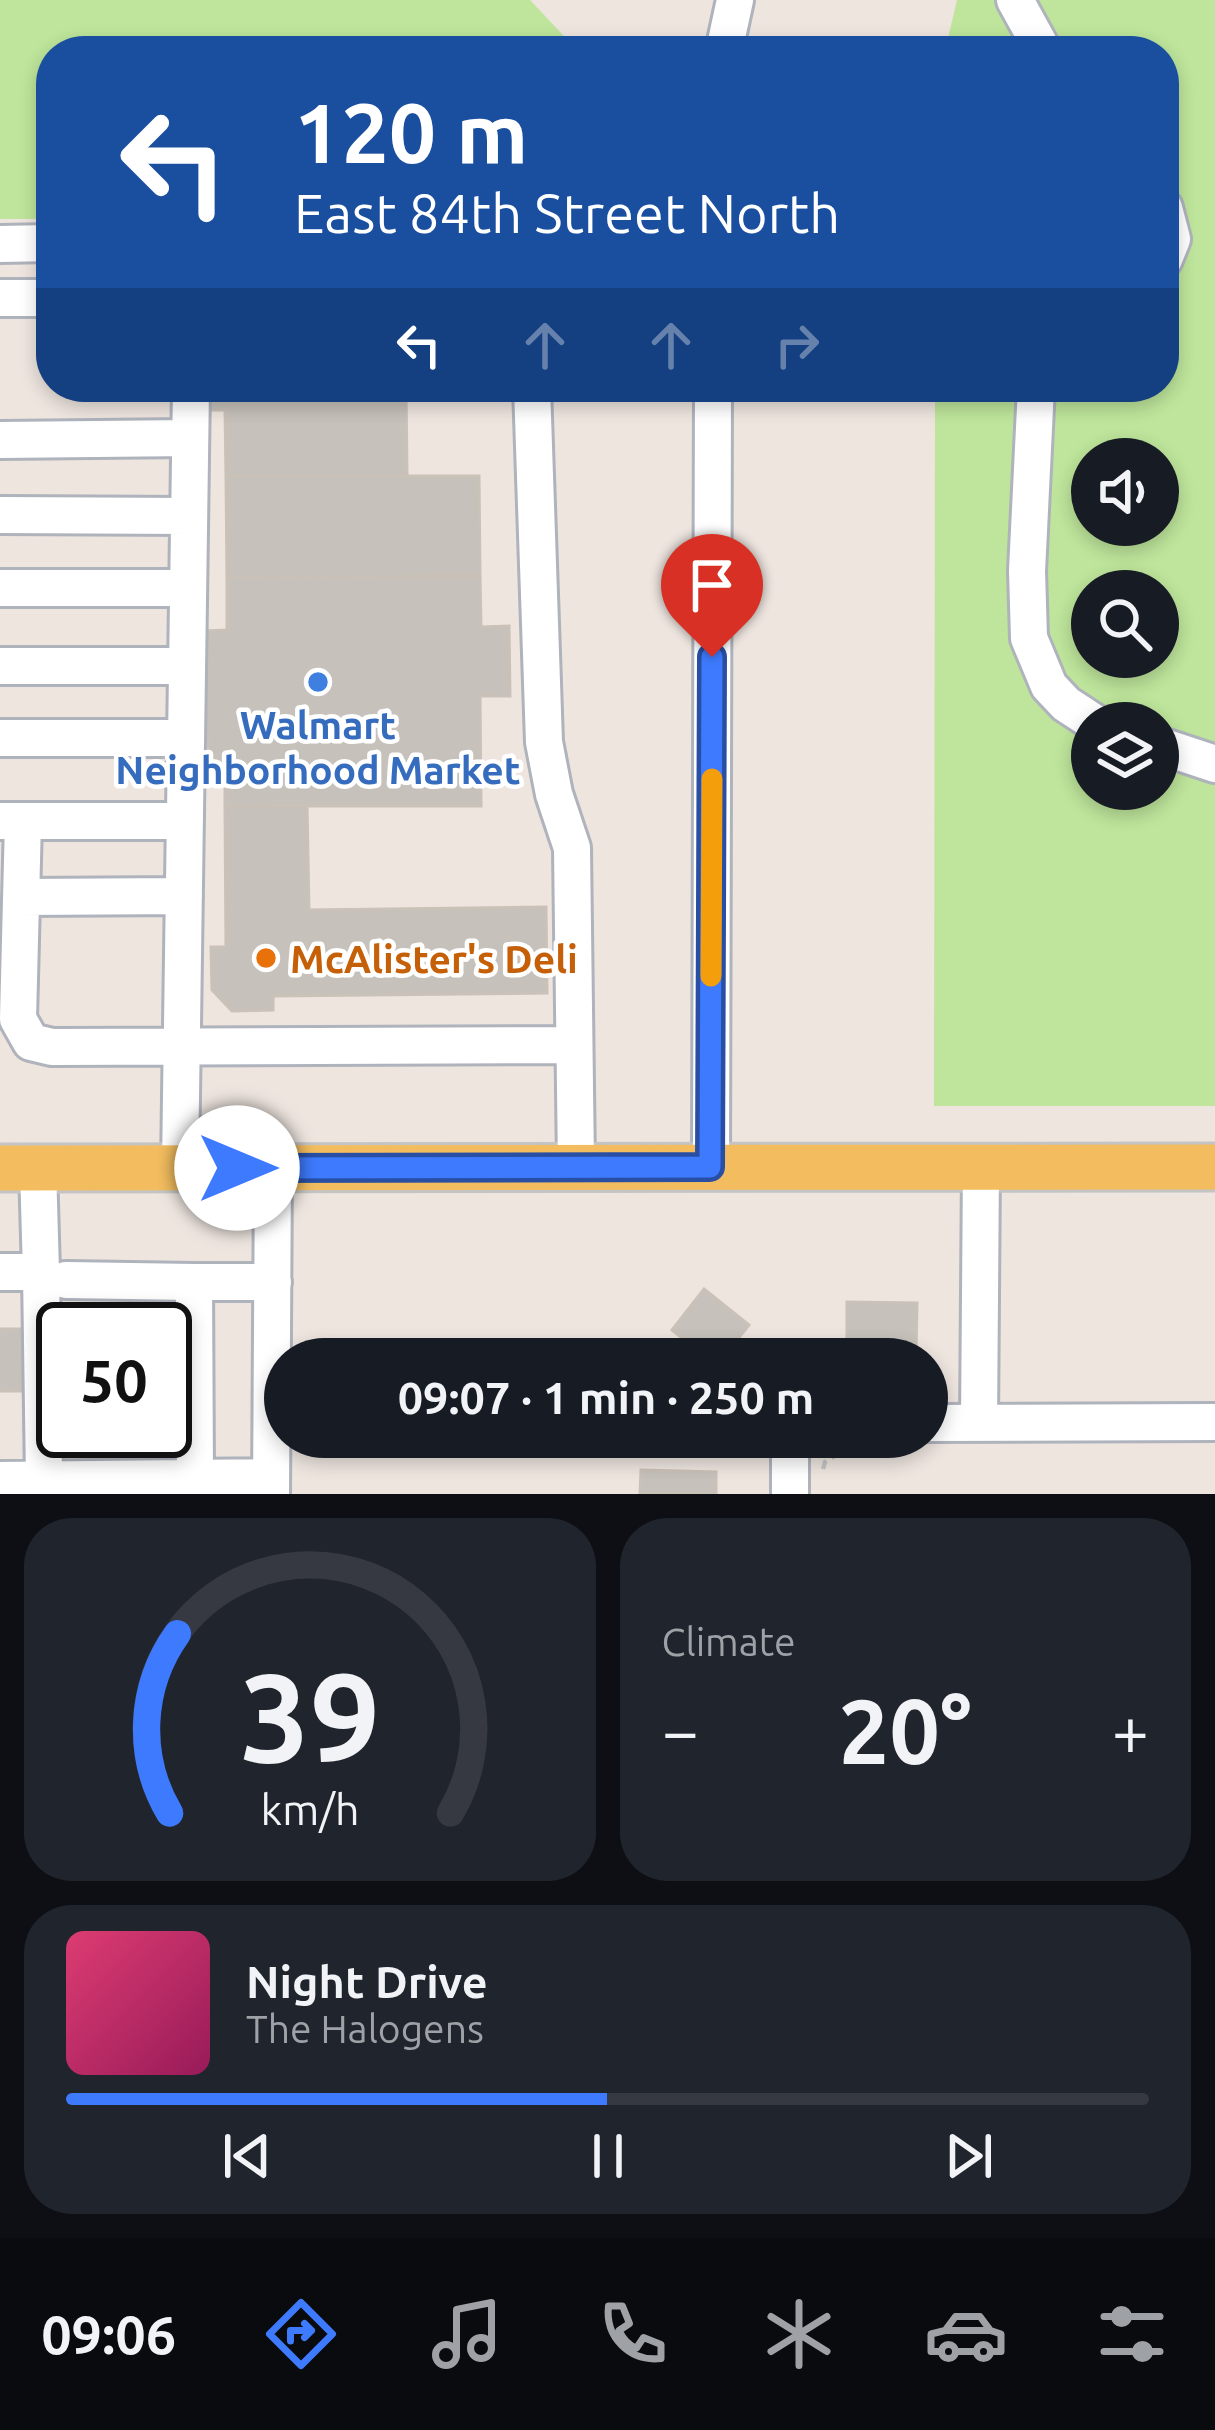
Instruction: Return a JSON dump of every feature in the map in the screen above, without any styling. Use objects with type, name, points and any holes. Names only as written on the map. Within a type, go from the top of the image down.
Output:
[{"type":"main road","points":[[19,1168],[1215,1166]]},
{"type":"street","points":[[727,36],[735,0]]},
{"type":"street","points":[[1015,0],[1035,36]]},
{"type":"street","points":[[0,244],[36,243]]},
{"type":"street","points":[[0,298],[36,298]]},
{"type":"street","points":[[180,1168],[190,402]]},
{"type":"street","points":[[533,402],[544,742],[554,794],[572,848],[576,1167]]},
{"type":"street","points":[[710,1167],[713,402]]},
{"type":"street","points":[[1035,402],[1027,571],[1029,638],[1049,686],[1071,707]]},
{"type":"street","points":[[0,440],[190,439]]},
{"type":"street","points":[[0,514],[189,516]]},
{"type":"street","points":[[0,588],[188,588]]},
{"type":"street","points":[[0,666],[187,666]]},
{"type":"street","points":[[0,738],[186,738]]},
{"type":"street","points":[[1179,752],[1215,764]]},
{"type":"street","points":[[185,821],[11,821],[21,897],[19,1019],[31,1042],[52,1047],[182,1048],[574,1045]]},
{"type":"street","points":[[21,897],[184,896]]},
{"type":"street","points":[[980,1423],[981,1166]]},
{"type":"street","points":[[19,1168],[53,1276],[44,1479]]},
{"type":"street","points":[[0,1480],[195,1478],[271,1486],[273,1168]]},
{"type":"street","points":[[0,1272],[273,1282]]},
{"type":"street","points":[[194,1282],[195,1478]]},
{"type":"street","points":[[948,1423],[1215,1422]]},
{"type":"street","points":[[790,1458],[790,1494]]},
{"type":"path","points":[[821,1474],[831,1458]]},
{"type":"green space","points":[[0,0],[530,0],[564,36],[36,36],[36,219],[0,219]]},
{"type":"green space","points":[[957,0],[1215,0],[1215,1106],[934,1106],[935,402],[1179,402],[1179,36],[949,36]]},
{"type":"building","points":[[209,402],[406,402],[407,476],[226,476],[225,410],[209,410]]},
{"type":"building","points":[[226,476],[479,476],[480,576],[227,577]]},
{"type":"building","points":[[480,576],[481,627],[509,626],[510,696],[480,696],[481,806],[225,806],[225,778],[209,779],[207,631],[227,630],[227,577]]},
{"type":"building","points":[[307,805],[309,910],[546,907],[547,993],[273,996],[273,1010],[232,1011],[212,990],[211,947],[226,947],[225,806]]},
{"type":"building","points":[[704,1289],[749,1325],[739,1338],[682,1338],[672,1330]]},
{"type":"building","points":[[847,1302],[917,1303],[916,1338],[847,1338]]},
{"type":"building","points":[[0,1329],[35,1329],[34,1391],[0,1391]]},
{"type":"building","points":[[641,1470],[716,1472],[716,1494],[640,1494]]},
{"type":"slow traffic","points":[[711,976],[712,779]]},
{"type":"place","name":"Walmart Neighborhood Market","points":[[318,682]]},
{"type":"place","name":"McAlister's Deli","points":[[266,958]]},
{"type":"route","points":[[237,1168],[710,1167],[712,657]]}]
